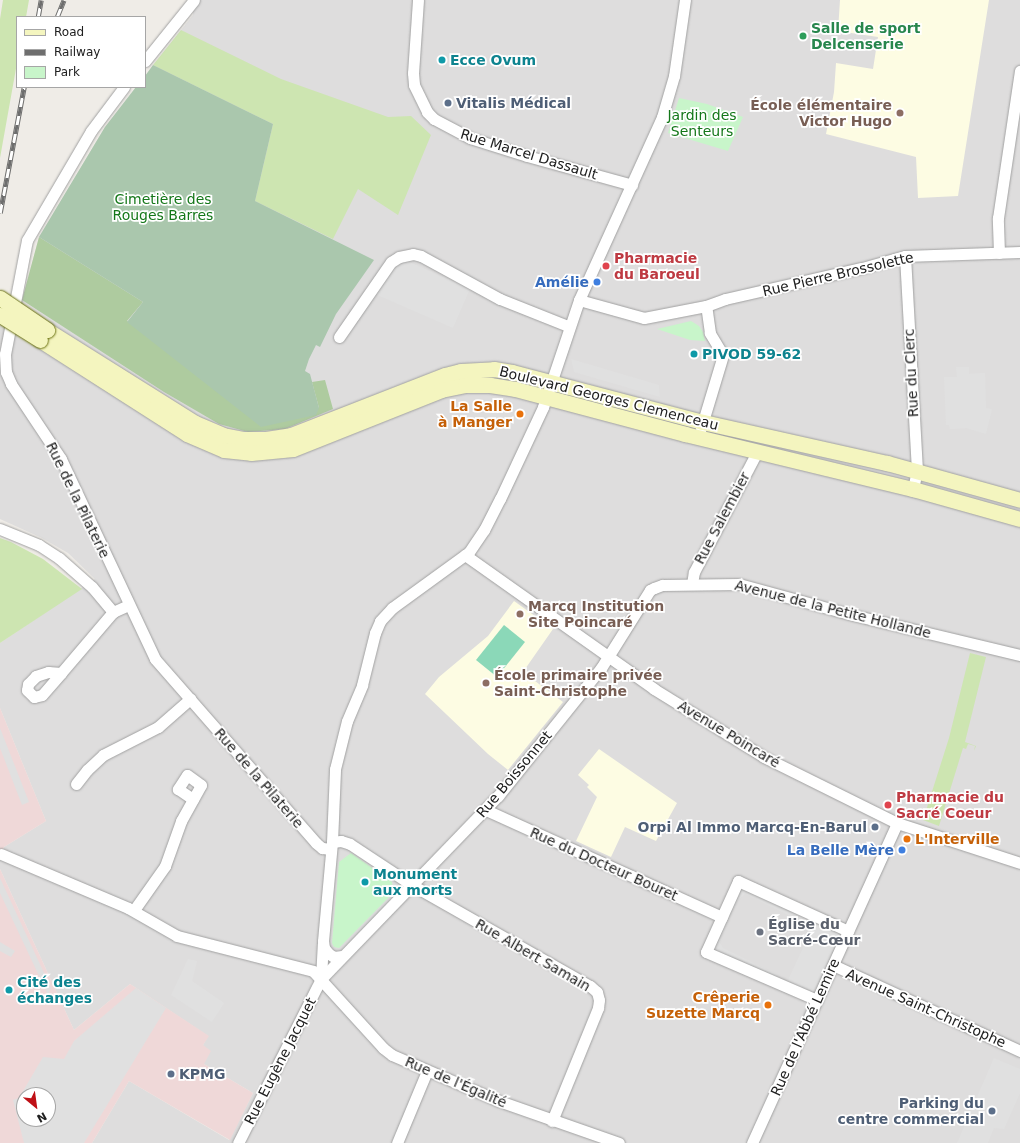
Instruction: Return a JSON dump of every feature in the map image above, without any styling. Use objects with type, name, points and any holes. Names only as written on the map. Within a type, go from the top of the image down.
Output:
[{"type":"main road","name":"Boulevard Georges Clemenceau","points":[[0,298],[43,335],[187,434],[212,446],[240,453],[264,453],[293,449],[452,387],[490,384],[515,388],[757,452],[913,489],[1020,519]]},
{"type":"main road","name":"Boulevard Georges Clemenceau","points":[[0,315],[43,335],[195,423],[216,432],[242,439],[266,439],[291,435],[431,379],[461,371],[494,369],[551,382],[703,422],[917,471],[1020,500]]},
{"type":"street","points":[[146,59],[194,0]]},
{"type":"street","name":"Rue Marcel Dassault","points":[[418,0],[413,73],[414,85],[427,112],[434,119],[470,138],[527,156],[632,185]]},
{"type":"street","points":[[320,979],[332,846],[336,763],[347,721],[362,686],[378,627],[387,612],[396,604],[473,548],[488,523],[520,457],[546,397],[568,326],[579,300],[665,109],[674,76],[685,0]]},
{"type":"street","points":[[999,253],[998,218],[1020,71]]},
{"type":"street","name":"Rue de la Pilaterie","points":[[123,88],[91,131],[27,240],[8,332],[5,360],[8,378],[61,459],[155,658],[316,843],[322,848],[332,846]]},
{"type":"street","name":"Rue Pierre Brossolette","points":[[579,300],[644,318],[706,306],[725,299],[857,270],[905,256],[1020,252]]},
{"type":"street","points":[[339,337],[390,262],[408,254],[421,256],[487,293],[528,311],[568,326]]},
{"type":"street","name":"Rue du Clerc","points":[[905,256],[917,471],[913,489]]},
{"type":"street","points":[[699,437],[723,355],[710,333],[706,306]]},
{"type":"street","name":"Rue Salembier","points":[[692,584],[694,572],[757,452]]},
{"type":"street","points":[[0,528],[34,542],[59,558],[92,587],[113,612]]},
{"type":"street","name":"Avenue Poincaré","points":[[465,555],[659,691],[764,757],[897,823],[1020,863]]},
{"type":"street","name":"Avenue de la Petite Hollande","points":[[609,656],[650,590],[658,586],[732,583],[853,615],[1020,655]]},
{"type":"street","points":[[61,673],[113,612],[129,605]]},
{"type":"street","name":"Rue Boissonnet","points":[[320,979],[486,810],[609,656]]},
{"type":"street","points":[[76,784],[87,770],[103,755],[158,727],[190,699]]},
{"type":"street","points":[[134,910],[165,866],[181,821],[193,799]]},
{"type":"street","name":"Rue du Docteur Bouret","points":[[486,810],[722,917]]},
{"type":"street","name":"Rue de l'Abbé Lemire","points":[[752,1143],[897,823]]},
{"type":"street","points":[[332,846],[341,841],[350,844],[412,885]]},
{"type":"street","name":"Rue de l'Égalité","points":[[1,854],[134,910],[177,936],[313,970],[383,1048],[392,1055],[427,1071],[552,1121],[619,1143]]},
{"type":"street","points":[[817,1000],[706,952],[738,881],[848,931]]},
{"type":"street","name":"Rue Albert Samain","points":[[412,885],[590,986],[597,992],[599,1000],[598,1008],[552,1121]]},
{"type":"street","points":[[323,941],[324,948],[329,954],[337,957],[342,956]]},
{"type":"street","name":"Avenue Saint-Christophe","points":[[833,965],[1020,1051]]},
{"type":"street","name":"Rue Eugène Jacquet","points":[[238,1143],[320,979]]},
{"type":"street","points":[[397,1143],[427,1071]]},
{"type":"shaded area","points":[[193,0],[1020,0],[1020,1143],[92,1143],[129,1081],[229,1140],[253,1093],[204,1064],[203,1045],[208,1036],[130,984],[74,1030],[0,869],[0,856],[4,847],[46,821],[0,708],[0,643],[95,579],[68,553],[42,538],[0,519],[0,318],[22,300],[39,237],[105,127],[135,88],[146,88],[146,75],[193,15]]},
{"type":"shaded area","name":"École élémentaire Victor Hugo","points":[[840,0],[989,0],[958,196],[918,198],[916,157],[826,134],[834,92],[836,63],[873,69],[878,37],[838,31]]},
{"type":"shaded area","points":[[407,261],[470,289],[453,328],[375,294],[395,264]]},
{"type":"shaded area","points":[[571,359],[659,385],[660,397],[574,372]]},
{"type":"shaded area","points":[[956,367],[969,367],[969,374],[985,373],[986,408],[992,409],[986,434],[966,428],[950,429],[949,425],[946,425],[944,377],[957,377]]},
{"type":"shaded area","name":"École primaire privée Saint-Christophe","points":[[514,601],[553,629],[523,672],[563,702],[508,770],[488,754],[425,694],[439,677],[488,636]]},
{"type":"shaded area","points":[[0,708],[46,821],[4,847],[0,856]]},
{"type":"shaded area","points":[[0,728],[29,802],[22,805],[0,748]]},
{"type":"shaded area","points":[[599,749],[677,803],[656,841],[625,827],[611,857],[576,841],[597,797],[587,787],[589,785],[578,775]]},
{"type":"shaded area","points":[[0,869],[74,1030],[130,984],[209,1036],[203,1045],[211,1051],[204,1064],[253,1093],[230,1140],[129,1081],[92,1143],[0,1143]]},
{"type":"shaded area","points":[[0,878],[51,988],[48,995],[0,893]]},
{"type":"shaded area","points":[[744,887],[807,916],[799,920],[745,894],[737,901],[721,937],[720,943],[723,948],[778,975],[770,977],[718,953],[713,949],[737,889]]},
{"type":"shaded area","points":[[815,922],[841,933],[813,993],[787,982]]},
{"type":"shaded area","points":[[0,942],[15,951],[11,957],[0,951]]},
{"type":"shaded area","points":[[188,959],[197,961],[192,981],[224,1003],[212,1022],[171,995]]},
{"type":"shaded area","points":[[136,988],[166,1008],[84,1143],[24,1143],[20,1127],[56,1127],[56,1087],[25,1087],[43,1057],[64,1059],[74,1041]]},
{"type":"shaded area","name":"Parking du centre commercial","points":[[994,1058],[1020,1069],[1020,1093],[1004,1129],[994,1128],[988,1143],[957,1143]]},
{"type":"shaded area","points":[[16,1099],[16,1112],[13,1100]]},
{"type":"green space","points":[[3,0],[29,0],[26,16],[16,16],[16,69],[0,158],[0,19]]},
{"type":"green space","points":[[181,30],[281,79],[388,117],[411,116],[431,135],[398,215],[358,189],[333,239],[255,201],[273,124],[153,65]]},
{"type":"green space","name":"Cimetière des Rouges Barres","points":[[153,65],[273,124],[255,201],[374,260],[336,314],[320,347],[316,345],[309,359],[305,371],[310,374],[319,408],[316,415],[261,427],[127,322],[143,302],[39,237],[105,127],[135,88],[146,88],[146,75]]},
{"type":"green space","name":"Jardin des Senteurs","points":[[679,98],[707,104],[743,117],[728,151],[668,133]]},
{"type":"green space","points":[[39,237],[143,302],[127,321],[319,408],[312,382],[325,380],[333,409],[285,429],[248,432],[219,424],[164,392],[22,300]]},
{"type":"green space","points":[[691,321],[699,326],[703,332],[705,341],[690,340],[657,329]]},
{"type":"green space","points":[[0,538],[11,542],[43,559],[82,589],[0,643]]},
{"type":"green space","points":[[504,625],[525,642],[497,677],[476,660]]},
{"type":"green space","points":[[970,653],[986,657],[965,742],[976,746],[974,751],[975,746],[968,744],[966,749],[963,748],[939,826],[923,820],[949,738]]},
{"type":"green space","points":[[351,853],[392,882],[393,893],[339,948],[334,947],[332,943],[339,862]]},
{"type":"railway","points":[[38,16],[41,0]]},
{"type":"railway","points":[[57,16],[64,0]]},
{"type":"railway","points":[[0,213],[24,88]]},
{"type":"place","name":"Salle de sport Delcenserie","points":[[803,36]]},
{"type":"place","name":"Ecce Ovum","points":[[442,60]]},
{"type":"place","name":"Vitalis Médical","points":[[448,103]]},
{"type":"place","name":"École élémentaire Victor Hugo","points":[[900,113]]},
{"type":"place","name":"Pharmacie du Baroeul","points":[[606,266]]},
{"type":"place","name":"Amélie","points":[[597,282]]},
{"type":"place","name":"PIVOD 59-62","points":[[694,354]]},
{"type":"place","name":"La Salle à Manger","points":[[520,414]]},
{"type":"place","name":"Marcq Institution Site Poincaré","points":[[520,614]]},
{"type":"place","name":"École primaire privée Saint-Christophe","points":[[486,683]]},
{"type":"place","name":"Pharmacie du Sacré Coeur","points":[[888,805]]},
{"type":"place","name":"Orpi Al Immo Marcq-En-Barul","points":[[875,827]]},
{"type":"place","name":"L'Interville","points":[[907,839]]},
{"type":"place","name":"La Belle Mère","points":[[902,850]]},
{"type":"place","name":"Monument aux morts","points":[[365,882]]},
{"type":"place","name":"Église du Sacré-Cœur","points":[[760,932]]},
{"type":"place","name":"Cité des échanges","points":[[9,990]]},
{"type":"place","name":"Crêperie Suzette Marcq","points":[[768,1005]]},
{"type":"place","name":"KPMG","points":[[171,1074]]},
{"type":"place","name":"Parking du centre commercial","points":[[992,1111]]}]
